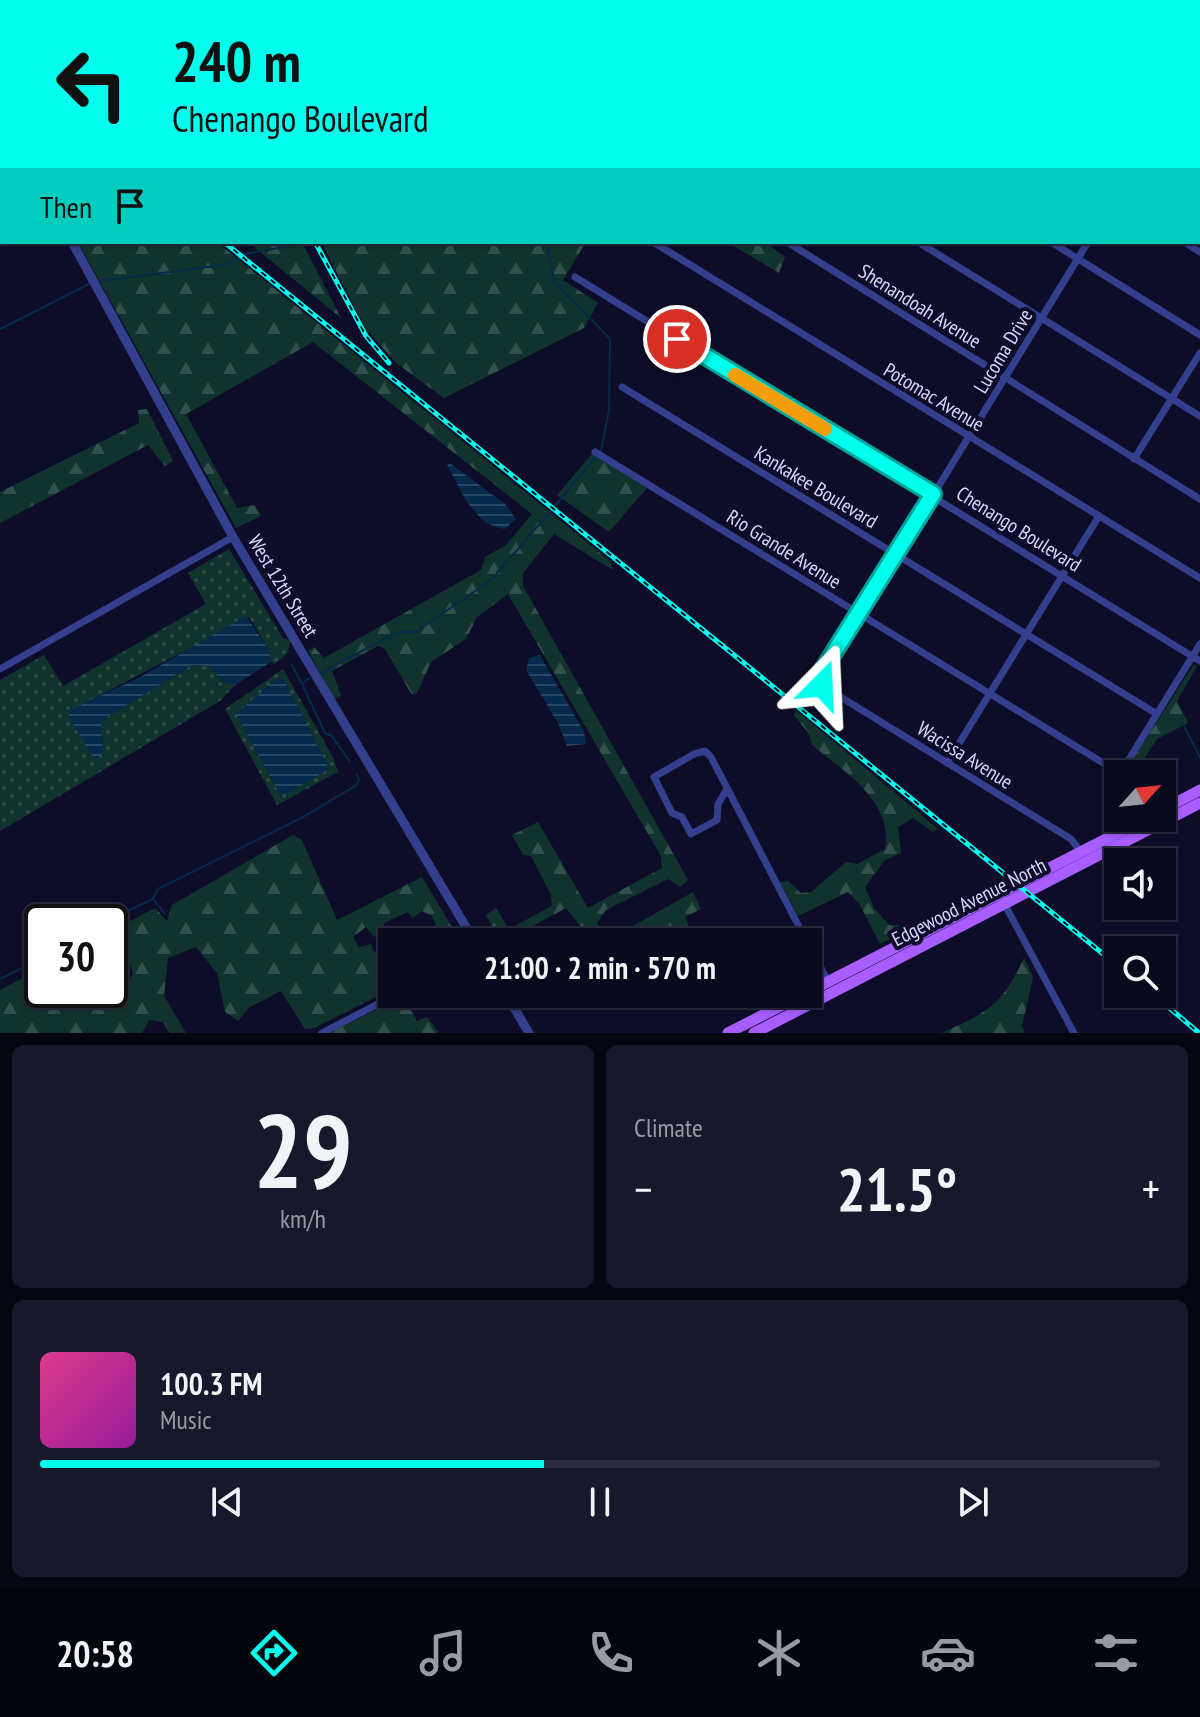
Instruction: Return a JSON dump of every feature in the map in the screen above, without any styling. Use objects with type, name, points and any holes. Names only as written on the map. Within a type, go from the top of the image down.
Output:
[{"type":"main road","points":[[1176,803],[1200,790]]},
{"type":"main road","name":"Edgewood Avenue North","points":[[1176,813],[1200,803]]},
{"type":"main road","name":"Edgewood Avenue North","points":[[1084,857],[1124,832]]},
{"type":"main road","name":"Edgewood Avenue North","points":[[754,1033],[831,987],[1135,832]]},
{"type":"main road","name":"Edgewood Avenue North","points":[[822,989],[831,987]]},
{"type":"main road","name":"Edgewood Avenue North","points":[[728,1033],[777,1008]]},
{"type":"street","name":"West 12th Street","points":[[73,244],[233,537],[467,928]]},
{"type":"street","name":"Potomac Avenue","points":[[656,244],[1200,578]]},
{"type":"street","name":"Shenandoah Avenue","points":[[790,244],[1200,499]]},
{"type":"street","points":[[921,244],[1200,416]]},
{"type":"street","points":[[1054,244],[1200,335]]},
{"type":"street","name":"Lucoma Drive","points":[[820,680],[858,613],[1087,244]]},
{"type":"street","name":"Chenango Boulevard","points":[[575,277],[1196,658]]},
{"type":"street","points":[[1134,459],[1200,353]]},
{"type":"street","name":"Kankakee Boulevard","points":[[622,387],[1157,714]]},
{"type":"street","name":"Rio Grande Avenue","points":[[595,452],[1104,764]]},
{"type":"street","points":[[947,763],[1099,516]]},
{"type":"street","points":[[0,669],[233,537]]},
{"type":"street","points":[[1129,760],[1196,658],[1200,644]]},
{"type":"street","name":"Wacissa Avenue","points":[[820,680],[826,688],[1071,839],[1084,857]]},
{"type":"street","points":[[727,789],[718,804],[717,820],[691,834],[682,817],[672,813],[654,777],[705,751],[727,789],[800,928]]},
{"type":"street","points":[[1002,899],[1074,1033]]},
{"type":"street","points":[[822,970],[831,987]]},
{"type":"street","points":[[322,1033],[378,1004]]},
{"type":"street","points":[[514,1008],[529,1033]]},
{"type":"green space","points":[[79,244],[219,244],[610,561],[613,570],[554,534],[523,573],[523,586],[688,880],[680,887],[668,879],[606,910],[597,923],[599,928],[582,928],[566,908],[529,928],[511,928],[552,906],[551,895],[531,856],[523,855],[512,835],[538,822],[588,908],[662,868],[661,856],[508,594],[477,617],[466,639],[431,662],[417,693],[412,695],[385,649],[378,646],[332,671],[341,696],[334,699],[308,651],[314,647],[324,658],[481,570],[485,557],[506,545],[532,514],[313,342],[186,414],[237,508],[255,505],[261,516],[236,528]]},
{"type":"green space","points":[[250,244],[303,244],[341,318]]},
{"type":"green space","points":[[322,244],[585,244],[563,280],[598,303],[584,328],[444,398],[396,363],[366,329]]},
{"type":"green space","points":[[730,244],[768,244],[785,257],[779,273]]},
{"type":"green space","points":[[147,409],[173,461],[165,466],[148,445],[0,523],[0,492],[139,423],[138,410]]},
{"type":"green space","points":[[592,454],[647,488],[609,532],[557,495]]},
{"type":"green space","points":[[229,549],[283,638],[290,641],[288,653],[274,664],[271,662],[270,652],[249,617],[72,710],[70,717],[103,744],[101,725],[104,719],[192,665],[209,666],[222,681],[235,685],[220,701],[0,831],[0,680],[44,655],[63,686],[206,604],[188,573]]},
{"type":"green space","points":[[1194,664],[1197,666],[1177,701],[1188,723],[1157,739],[1143,760],[1132,760]]},
{"type":"green space","points":[[283,669],[334,759],[338,772],[277,805],[225,709]],"holes":[[[278,678],[286,684],[329,769],[279,793],[236,714]]]},
{"type":"green space","points":[[796,710],[938,829],[933,832],[913,818],[898,827],[901,853],[885,860],[865,887],[874,908],[889,925],[916,926],[880,944],[860,905],[848,892],[798,916],[780,882],[788,881],[801,893],[811,892],[846,862],[857,864],[885,849],[886,832],[874,802],[852,777],[812,745],[809,734],[794,715]]},
{"type":"green space","points":[[293,835],[302,840],[337,920],[422,877],[453,928],[437,928],[432,916],[422,911],[412,918],[408,912],[384,923],[374,937],[366,927],[353,937],[359,947],[371,944],[374,952],[378,951],[378,996],[314,1028],[305,1029],[281,991],[250,1007],[238,1021],[225,1012],[217,973],[196,947],[168,958],[164,996],[186,1033],[170,1033],[163,1022],[149,1020],[142,1033],[0,1033],[0,990],[24,977],[24,1008],[128,1008],[128,982],[133,974],[128,957],[128,922],[155,908],[167,921],[172,905]]},
{"type":"green space","points":[[693,892],[701,909],[685,917],[690,928],[630,928]]},
{"type":"green space","points":[[496,908],[508,928],[493,928],[486,915]]},
{"type":"green space","points":[[1024,958],[1033,977],[1022,1026],[1025,1033],[942,1033],[992,1006],[1008,988]]},
{"type":"green space","points":[[380,1008],[410,1008],[417,1021],[427,1017],[439,1033],[329,1033]]},
{"type":"water","points":[[451,464],[505,504],[516,519],[505,529],[485,521],[464,496],[447,465]]},
{"type":"water","points":[[246,616],[270,652],[271,662],[235,685],[222,681],[209,666],[192,665],[104,719],[101,725],[103,752],[98,759],[92,756],[69,717],[70,710],[140,677]]},
{"type":"water","points":[[540,655],[584,732],[586,744],[567,746],[558,723],[526,670],[529,658]]},
{"type":"water","points":[[278,678],[286,684],[329,769],[286,795],[279,793],[236,714]]},
{"type":"waterway","points":[[244,254],[300,244]]},
{"type":"waterway","points":[[547,244],[554,281],[610,339],[609,410],[601,451]]},
{"type":"waterway","points":[[100,281],[223,265],[240,258]]},
{"type":"waterway","points":[[0,329],[89,284]]},
{"type":"waterway","points":[[555,506],[597,455]]},
{"type":"waterway","points":[[321,673],[397,632],[416,632],[491,580],[551,511]]},
{"type":"waterway","points":[[292,665],[302,684]]},
{"type":"waterway","points":[[309,678],[302,684],[325,733],[332,736],[350,762]]},
{"type":"waterway","points":[[1182,722],[1200,757]]},
{"type":"waterway","points":[[128,910],[153,899],[158,889],[303,817],[355,786],[359,780],[357,775]]},
{"type":"waterway","points":[[153,899],[165,914]]},
{"type":"waterway","points":[[0,979],[24,967]]},
{"type":"railway","points":[[226,244],[1104,955]]},
{"type":"railway","points":[[316,244],[366,336],[389,363]]},
{"type":"railway","points":[[1170,1008],[1199,1033]]},
{"type":"slow traffic","points":[[735,375],[825,429]]},
{"type":"route","points":[[677,339],[933,494],[821,673],[822,685]]}]
